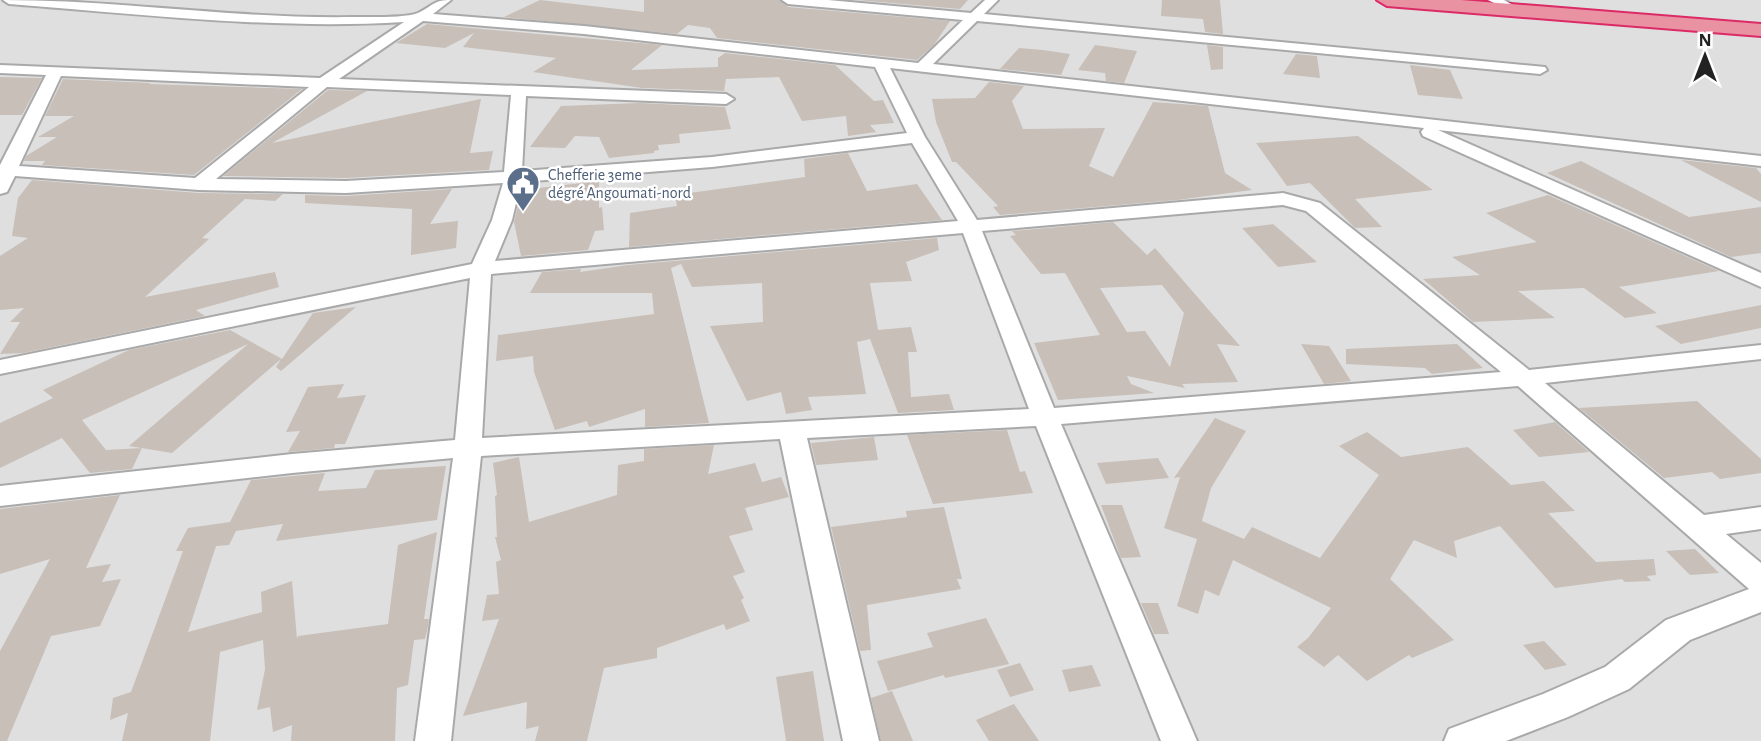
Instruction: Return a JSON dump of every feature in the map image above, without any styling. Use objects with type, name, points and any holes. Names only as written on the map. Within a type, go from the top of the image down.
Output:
[{"type":"highway","points":[[1387,0],[1761,30]]},
{"type":"street","points":[[9,0],[172,13],[353,21],[422,17],[584,30],[1409,124],[1761,161]]},
{"type":"street","points":[[199,184],[324,82],[445,0]]},
{"type":"street","points":[[788,0],[1540,70]]},
{"type":"street","points":[[921,68],[992,0]]},
{"type":"street","points":[[1494,0],[1516,10]]},
{"type":"street","points":[[880,63],[917,137],[970,225],[1045,417],[1179,741]]},
{"type":"street","points":[[0,69],[726,99]]},
{"type":"street","points":[[0,188],[4,170],[56,70]]},
{"type":"street","points":[[433,741],[468,447],[481,269],[502,220],[513,178],[519,91]]},
{"type":"street","points":[[1409,124],[1761,281]]},
{"type":"street","points":[[4,170],[199,184],[346,187],[513,178],[712,162],[917,137]]},
{"type":"street","points":[[0,367],[481,269],[1283,199],[1313,207],[1526,380],[1761,581]]},
{"type":"street","points":[[0,496],[468,447],[1045,417],[1526,380],[1761,352]]},
{"type":"street","points":[[792,431],[861,741]]},
{"type":"street","points":[[1698,527],[1761,518]]},
{"type":"street","points":[[1462,741],[1555,706],[1617,678],[1678,630],[1761,598]]},
{"type":"shaded area","points":[[0,0],[1761,0],[1761,741],[0,741]]},
{"type":"building","points":[[540,0],[644,12],[644,0],[780,0],[788,7],[950,21],[934,45],[917,60],[717,38],[710,28],[688,25],[677,34],[504,17]]},
{"type":"building","points":[[857,0],[968,0],[960,9]]},
{"type":"building","points":[[1162,0],[1220,0],[1223,34],[1205,32],[1203,19],[1161,16]]},
{"type":"building","points":[[427,24],[662,45],[631,70],[718,67],[718,58],[725,53],[835,65],[874,101],[883,100],[894,123],[870,125],[876,132],[848,136],[846,116],[802,121],[779,77],[726,79],[724,91],[642,88],[533,72],[556,58],[463,47],[474,33],[445,48],[396,43]]},
{"type":"building","points":[[1095,45],[1137,51],[1124,83],[1106,81],[1105,73],[1078,70]]},
{"type":"building","points":[[1207,45],[1223,47],[1223,69],[1211,70]]},
{"type":"building","points":[[1019,48],[1070,54],[1061,75],[1000,69]]},
{"type":"building","points":[[1296,54],[1317,56],[1320,78],[1283,74]]},
{"type":"building","points":[[1410,65],[1450,70],[1463,99],[1418,95]]},
{"type":"building","points":[[0,77],[42,78],[22,115],[0,115]]},
{"type":"building","points":[[63,79],[302,89],[194,175],[42,165],[45,161],[24,161],[26,156],[57,137],[38,137],[74,116],[45,116]]},
{"type":"building","points":[[989,82],[1024,86],[1012,101],[1023,129],[1105,128],[1089,166],[1113,177],[1153,102],[1208,106],[1225,173],[1252,190],[1177,200],[1000,215],[993,207],[998,206],[956,162],[952,162],[936,122],[932,99],[975,98]]},
{"type":"building","points":[[328,90],[367,91],[272,143],[481,99],[470,153],[493,151],[489,170],[346,178],[223,176]]},
{"type":"building","points":[[639,103],[725,107],[731,129],[679,134],[680,143],[658,145],[659,150],[654,153],[609,158],[599,137],[575,136],[565,148],[530,147],[561,106]]},
{"type":"building","points":[[1358,136],[1433,190],[1355,199],[1382,227],[1355,228],[1310,183],[1287,186],[1256,143]]},
{"type":"building","points":[[848,153],[867,191],[917,184],[942,220],[629,247],[630,213],[677,206],[675,195],[805,177],[804,159]]},
{"type":"building","points":[[1681,160],[1756,168],[1761,174],[1761,202]]},
{"type":"building","points":[[1581,161],[1689,217],[1761,207],[1761,253],[1731,257],[1547,173]]},
{"type":"building","points":[[32,180],[199,193],[283,194],[275,201],[245,199],[202,238],[209,239],[145,297],[275,272],[279,287],[196,310],[205,316],[23,353],[0,354],[20,322],[10,322],[24,308],[0,310],[0,256],[28,238],[12,236],[18,198]]},
{"type":"building","points":[[599,181],[599,208],[602,207],[604,230],[595,231],[588,250],[521,256],[514,222],[522,190]]},
{"type":"building","points":[[452,189],[430,224],[458,221],[456,248],[411,255],[412,209],[305,203],[305,195],[346,196]]},
{"type":"building","points":[[1548,195],[1719,271],[1619,287],[1657,313],[1625,318],[1584,288],[1518,291],[1555,318],[1473,322],[1423,279],[1480,275],[1452,257],[1537,242],[1486,213]]},
{"type":"building","points":[[1113,222],[1147,255],[1155,248],[1240,346],[1217,344],[1238,382],[1182,384],[1185,388],[1127,376],[1131,384],[1154,393],[1058,400],[1034,343],[1100,335],[1065,273],[1041,274],[1010,236],[1016,235],[1012,231]],"holes":[[[1162,285],[1184,313],[1170,367],[1145,331],[1127,332],[1100,288]]]},
{"type":"building","points":[[1273,224],[1317,262],[1278,267],[1242,228]]},
{"type":"building","points":[[937,238],[939,250],[906,262],[912,281],[870,283],[878,330],[911,327],[917,352],[908,352],[911,397],[949,394],[954,410],[898,413],[870,339],[857,342],[866,394],[808,397],[812,410],[786,414],[781,392],[747,401],[710,326],[763,322],[762,283],[692,287],[681,264],[671,268],[709,423],[645,427],[645,409],[589,427],[587,421],[555,430],[534,372],[533,356],[496,361],[498,335],[654,314],[652,293],[530,293],[542,272],[581,269],[580,272],[628,265]]},
{"type":"building","points":[[1761,305],[1761,328],[1681,344],[1655,326]]},
{"type":"building","points":[[356,307],[281,371],[276,367],[281,359],[172,453],[142,448],[132,469],[90,473],[62,438],[0,468],[0,423],[53,398],[43,390],[129,350],[230,330],[282,359],[313,313]],"holes":[[[248,344],[129,446],[141,448],[106,450],[82,420]]]},
{"type":"building","points":[[1301,344],[1329,346],[1351,381],[1324,384]]},
{"type":"building","points":[[1457,344],[1483,368],[1432,374],[1425,368],[1346,364],[1346,349]]},
{"type":"building","points":[[344,384],[337,398],[366,395],[345,444],[335,444],[334,448],[288,452],[300,431],[286,432],[308,387]]},
{"type":"building","points":[[1697,401],[1761,459],[1761,473],[1720,479],[1712,472],[1664,478],[1579,408]]},
{"type":"building","points":[[1215,418],[1246,431],[1211,488],[1202,521],[1244,539],[1252,527],[1320,558],[1379,475],[1339,446],[1367,432],[1401,457],[1468,447],[1511,485],[1544,481],[1575,511],[1548,513],[1596,562],[1654,559],[1656,575],[1647,576],[1651,581],[1625,582],[1622,579],[1555,588],[1500,526],[1454,541],[1457,558],[1414,540],[1390,579],[1454,640],[1412,658],[1409,655],[1367,681],[1338,655],[1324,667],[1297,647],[1308,638],[1331,608],[1233,560],[1219,596],[1205,590],[1198,614],[1177,606],[1197,539],[1164,528],[1180,477],[1174,478]]},
{"type":"building","points":[[1555,422],[1589,452],[1539,457],[1513,430]]},
{"type":"building","points":[[1007,430],[1020,472],[1025,471],[1033,493],[933,504],[907,435]]},
{"type":"building","points":[[874,437],[878,460],[816,465],[811,443]]},
{"type":"building","points":[[714,445],[708,474],[755,463],[762,482],[781,477],[789,497],[745,508],[753,530],[729,536],[745,572],[733,576],[744,598],[741,600],[750,621],[726,630],[724,624],[657,648],[657,658],[604,668],[587,741],[535,741],[539,726],[526,729],[527,702],[463,716],[499,619],[482,621],[487,595],[499,594],[496,562],[501,560],[495,537],[497,495],[493,463],[519,457],[529,522],[617,495],[618,465],[644,461],[644,449]]},
{"type":"building","points":[[1158,458],[1169,478],[1106,484],[1097,463]]},
{"type":"building","points":[[446,466],[437,520],[276,541],[283,524],[236,531],[229,545],[216,546],[188,632],[262,612],[261,592],[292,581],[297,639],[298,636],[388,624],[398,545],[437,532],[424,619],[429,619],[428,627],[425,639],[414,640],[408,685],[397,688],[395,741],[291,741],[292,725],[273,732],[270,707],[257,710],[265,669],[263,640],[220,652],[210,741],[122,741],[128,713],[110,720],[113,698],[131,692],[183,551],[176,551],[188,528],[230,522],[251,480],[325,473],[318,491],[366,488],[375,470]]},
{"type":"building","points":[[120,495],[86,568],[111,564],[102,582],[121,579],[100,626],[51,636],[7,741],[0,741],[0,651],[50,559],[0,574],[0,509]]},
{"type":"building","points":[[1101,505],[1122,505],[1141,557],[1121,558]]},
{"type":"building","points":[[944,507],[962,579],[957,579],[961,589],[867,605],[871,650],[860,651],[831,527],[907,517],[906,511]]},
{"type":"building","points":[[1695,549],[1719,573],[1690,575],[1666,551]]},
{"type":"building","points":[[1141,603],[1158,603],[1169,634],[1154,634]]},
{"type":"building","points":[[986,618],[1009,664],[945,678],[944,675],[888,691],[877,661],[933,647],[927,633]]},
{"type":"building","points":[[1544,641],[1567,665],[1545,670],[1523,645]]},
{"type":"building","points":[[1020,663],[1034,690],[1010,697],[997,670]]},
{"type":"building","points":[[1092,665],[1101,686],[1069,692],[1062,670]]},
{"type":"building","points":[[813,671],[824,741],[786,741],[776,677]]},
{"type":"building","points":[[892,691],[913,741],[881,741],[871,698]]},
{"type":"building","points":[[1014,704],[1039,741],[989,741],[976,720]]},
{"type":"place","name":"Chefferie 3eme dégré Angoumati-nord","points":[[523,213]]}]
